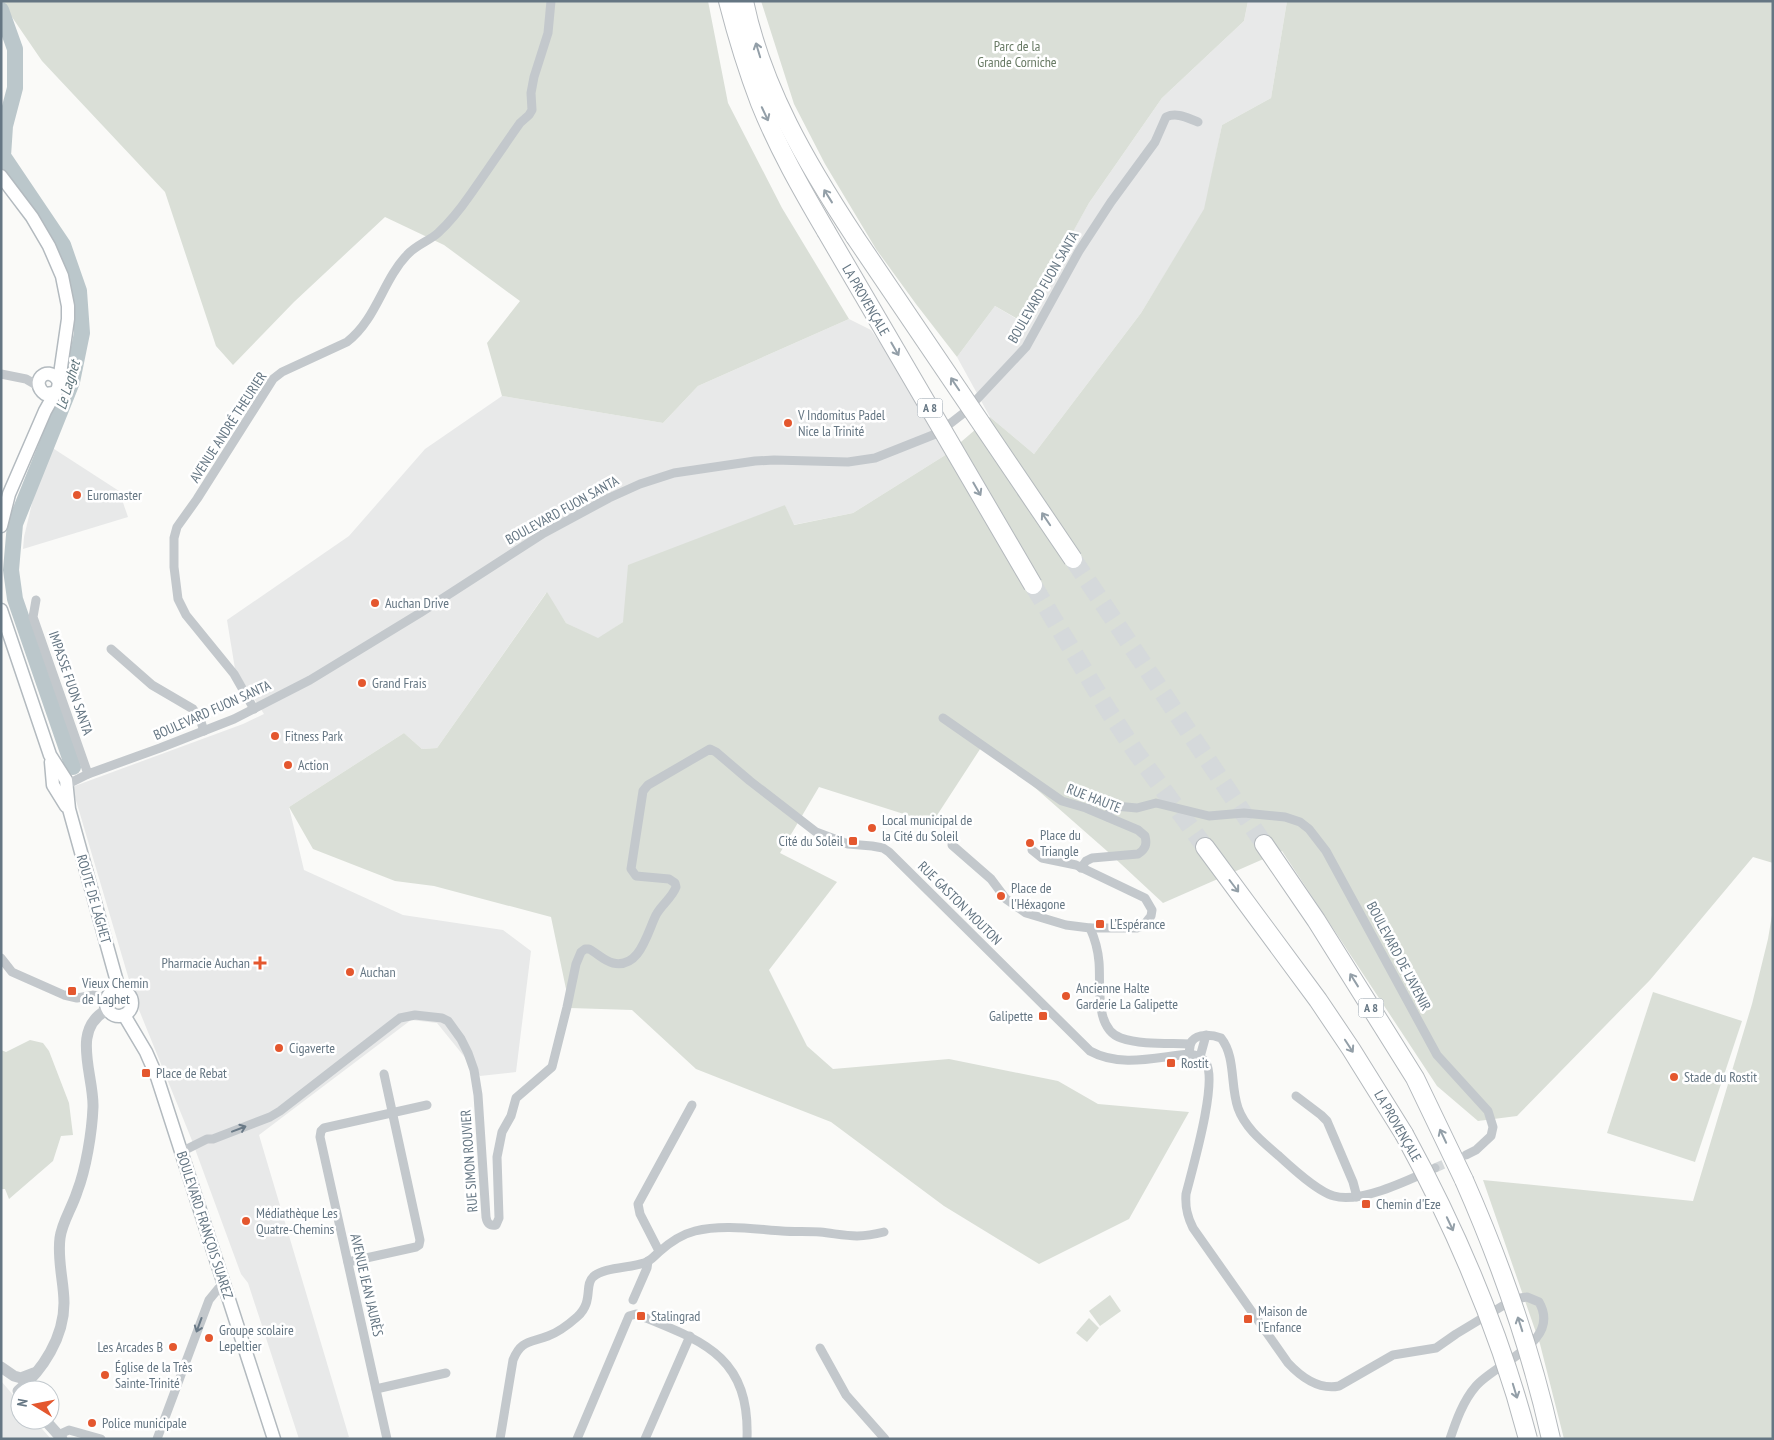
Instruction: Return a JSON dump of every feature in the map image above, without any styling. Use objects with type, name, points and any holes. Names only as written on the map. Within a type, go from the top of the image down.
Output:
[{"type":"highway","name":"LA PROVENÇALE","points":[[728,1],[744,58],[761,105],[784,156],[1033,585]]},
{"type":"highway","name":"LA PROVENÇALE","points":[[744,1],[758,52],[770,85],[787,122],[826,193],[1073,559]]},
{"type":"highway","name":"A 8","points":[[1264,844],[1316,920],[1415,1078],[1464,1180],[1485,1229],[1515,1311],[1533,1369],[1551,1439]]},
{"type":"highway","name":"LA PROVENÇALE","points":[[1205,847],[1352,1049],[1404,1134],[1429,1180],[1472,1272],[1503,1354],[1528,1439]]},
{"type":"main road","points":[[1,176],[41,231],[56,260],[62,276],[68,306],[64,345],[47,384],[40,422],[9,494],[1,526]]},
{"type":"main road","name":"ROUTE DE LAGHET","points":[[1,610],[61,783],[119,989]]},
{"type":"main road","points":[[119,989],[128,992],[132,1000],[131,1009],[124,1015],[113,1015],[107,1004],[111,992],[119,989]]},
{"type":"main road","name":"BOULEVARD FRANÇOIS SUAREZ","points":[[124,1015],[152,1063],[274,1439]]},
{"type":"street","name":"AVENUE ANDRÉ THEURIER","points":[[254,708],[234,674],[186,615],[178,599],[174,567],[174,538],[177,527],[197,499],[272,379],[282,372],[347,342],[356,335],[407,255],[417,246],[438,233],[460,209],[520,123],[529,115],[532,110],[531,93],[534,77],[548,33],[551,1]]},
{"type":"street","name":"BOULEVARD FUON SANTA","points":[[61,783],[204,731],[310,680],[420,613],[544,533],[609,498],[640,484],[674,473],[754,461],[848,462],[875,458],[938,433],[965,412],[1026,347],[1079,251],[1111,202],[1155,142],[1166,117],[1178,114],[1198,122]]},
{"type":"street","points":[[1,374],[47,384]]},
{"type":"street","name":"IMPASSE FUON SANTA","points":[[36,600],[33,617],[88,774]]},
{"type":"street","points":[[111,649],[152,685],[193,710],[200,719],[204,731]]},
{"type":"street","name":"RUE HAUTE","points":[[942,718],[1062,801],[1086,808],[1143,833],[1146,842],[1143,851],[1133,855],[1092,858],[1086,861],[1081,868]]},
{"type":"street","name":"RUE GASTON MOUTON","points":[[710,749],[816,832],[848,844],[872,846],[890,852],[1090,1050],[1107,1059],[1129,1061],[1190,1054]]},
{"type":"street","name":"RUE SIMON ROUVIER","points":[[181,1152],[268,1113],[400,1018],[414,1015],[442,1018],[448,1021],[461,1039],[474,1070],[478,1095],[486,1217],[490,1225],[496,1225],[499,1218],[498,1157],[502,1132],[511,1116],[516,1098],[552,1067],[568,1007],[576,964],[581,952],[589,949],[614,963],[629,961],[635,957],[644,945],[658,911],[669,899],[676,887],[676,883],[669,879],[636,876],[631,869],[643,791],[648,785],[710,749]]},
{"type":"street","name":"BOULEVARD DE L'AVENIR","points":[[1108,817],[1114,806],[1137,808],[1156,803],[1209,816],[1244,813],[1285,817],[1300,822],[1309,829],[1326,851],[1437,1055],[1488,1111],[1493,1127],[1491,1136],[1476,1150],[1466,1155]]},
{"type":"street","points":[[952,845],[991,879],[1006,899],[1026,913],[1066,925],[1090,928],[1143,926],[1152,916],[1152,910],[1145,898],[1081,868],[1042,858],[1032,850]]},
{"type":"street","points":[[1090,928],[1099,961],[1102,1013],[1104,1022],[1112,1034],[1127,1040],[1190,1044]]},
{"type":"street","points":[[3,960],[12,972],[64,995],[77,998],[94,995],[107,1004],[94,1018],[86,1044],[93,1115],[78,1190],[63,1226],[60,1239],[64,1303],[62,1325],[54,1345],[30,1380]]},
{"type":"street","points":[[1200,1057],[1206,1035]]},
{"type":"street","points":[[1435,1168],[1357,1197],[1336,1197],[1325,1193],[1286,1163],[1247,1126],[1238,1108],[1233,1088],[1230,1058],[1224,1042],[1216,1036],[1206,1035],[1195,1038],[1190,1044],[1190,1054],[1206,1061],[1208,1068],[1208,1092],[1201,1133],[1186,1194],[1185,1209],[1188,1218],[1193,1228],[1288,1363],[1301,1376],[1324,1386],[1338,1386],[1393,1355],[1436,1348],[1514,1299],[1527,1297],[1538,1302],[1544,1315],[1537,1340],[1492,1372],[1475,1387],[1458,1418],[1450,1439]]},
{"type":"street","points":[[348,1262],[416,1247],[419,1245],[420,1240],[384,1074]]},
{"type":"street","points":[[1296,1096],[1321,1114],[1327,1121],[1353,1182],[1357,1197]]},
{"type":"street","points":[[392,1112],[427,1105]]},
{"type":"street","points":[[659,1252],[640,1214],[638,1204],[692,1105]]},
{"type":"street","name":"AVENUE JEAN JAURÈS","points":[[387,1439],[320,1137],[321,1131],[324,1128],[392,1112]]},
{"type":"street","points":[[500,1439],[513,1360],[520,1347],[525,1343],[559,1331],[579,1315],[588,1302],[589,1285],[593,1276],[648,1261],[688,1233],[699,1230],[744,1227],[821,1232],[860,1237],[884,1232]]},
{"type":"street","points":[[633,1300],[647,1268],[648,1261]]},
{"type":"street","points":[[157,1439],[209,1300],[224,1285]]},
{"type":"street","points":[[577,1439],[629,1316],[632,1314],[690,1336],[718,1354],[729,1368],[739,1386],[746,1414],[747,1439]]},
{"type":"street","points":[[644,1439],[690,1336]]},
{"type":"street","points":[[820,1348],[846,1395],[885,1439]]},
{"type":"street","points":[[1,1367],[21,1378],[37,1371]]},
{"type":"street","points":[[376,1389],[446,1373]]},
{"type":"street","points":[[60,1437],[69,1430],[101,1439]]},
{"type":"shaded area","points":[[1248,1],[1287,1],[1271,98],[1222,125],[1205,209],[1141,313],[1034,454],[990,417],[957,357],[995,306],[1022,322],[1089,203],[1162,98],[1244,21]]},
{"type":"shaded area","points":[[849,319],[871,330],[910,386],[947,454],[853,513],[793,525],[785,505],[598,639],[566,623],[546,593],[437,748],[422,749],[404,733],[289,807],[304,870],[403,915],[503,930],[531,951],[516,1072],[480,1076],[437,1023],[411,1020],[259,1135],[349,1437],[343,1439],[299,1439],[248,1283],[241,1274],[191,1138],[135,1000],[72,787],[243,724],[264,714],[235,669],[227,620],[349,536],[425,449],[502,396],[663,423],[698,386]]},
{"type":"shaded area","name":"Euromaster","points":[[51,447],[119,491],[128,517],[23,549],[33,499]]},
{"type":"shaded area","points":[[1,1381],[10,1391],[10,1430],[43,1430],[51,1439],[1,1439]]},
{"type":"green space","points":[[1,1],[708,1],[728,103],[782,208],[849,319],[698,386],[663,423],[502,396],[487,343],[520,301],[444,245],[385,217],[294,302],[233,365],[216,346],[165,192],[42,61]]},
{"type":"green space","name":"Parc de la Grande Corniche","points":[[761,1],[1248,1],[1244,21],[1162,98],[1089,203],[1023,322],[995,306],[957,357],[876,249],[825,164],[794,104]]},
{"type":"green space","points":[[1287,1],[1773,1],[1773,863],[1753,857],[1650,980],[1517,1116],[1478,1121],[1437,1086],[1282,851],[1163,903],[984,743],[932,823],[819,787],[780,853],[837,882],[769,970],[807,1046],[833,1069],[949,1059],[1058,1081],[1098,1104],[1189,1112],[1129,1219],[1039,1264],[944,1206],[831,1122],[696,1069],[632,1010],[570,1008],[551,917],[434,886],[395,881],[313,849],[289,807],[404,733],[422,749],[437,748],[547,592],[566,623],[598,638],[623,622],[628,565],[785,505],[794,525],[853,513],[947,454],[990,417],[1034,454],[1141,313],[1204,209],[1222,125],[1271,98]]},
{"type":"green space","points":[[1773,909],[1773,1439],[1564,1439],[1540,1344],[1483,1180],[1693,1201],[1752,1004],[1768,939]]},
{"type":"green space","name":"Stade du Rostit","points":[[1653,992],[1742,1021],[1695,1162],[1607,1133]]},
{"type":"green space","points":[[30,1040],[43,1043],[49,1051],[69,1103],[73,1135],[61,1136],[53,1161],[9,1199],[5,1189],[1,1189],[1,1050],[6,1052]]},
{"type":"green space","points":[[1110,1295],[1121,1311],[1100,1326],[1089,1311]]},
{"type":"green space","points":[[1089,1318],[1099,1328],[1087,1342],[1076,1333]]},
{"type":"waterway","name":"Le Laghet","points":[[1,10],[15,49],[15,88],[5,126],[3,156],[63,245],[79,291],[82,333],[72,382],[15,524],[11,570],[15,599],[73,767]]},
{"type":"tunnel","points":[[1073,559],[1264,844]]},
{"type":"tunnel","points":[[1033,585],[1108,710],[1135,751],[1205,847]]},
{"type":"tunnel","points":[[1435,1168],[1456,1159]]},
{"type":"place","name":"V Indomitus Padel Nice la Trinité","points":[[788,423]]},
{"type":"place","name":"Euromaster","points":[[77,495]]},
{"type":"place","name":"Auchan Drive","points":[[375,603]]},
{"type":"place","name":"Grand Frais","points":[[362,683]]},
{"type":"place","name":"Fitness Park","points":[[275,736]]},
{"type":"place","name":"Action","points":[[288,765]]},
{"type":"place","name":"Local municipal de la Cité du Soleil","points":[[872,828]]},
{"type":"place","name":"Cité du Soleil","points":[[853,841]]},
{"type":"place","name":"Place du Triangle","points":[[1030,843]]},
{"type":"place","name":"Place de l'Héxagone","points":[[1001,896]]},
{"type":"place","name":"L’Espérance","points":[[1100,924]]},
{"type":"place","name":"Pharmacie Auchan","points":[[260,963]]},
{"type":"place","name":"Auchan","points":[[350,972]]},
{"type":"place","name":"Vieux Chemin de Laghet","points":[[72,991]]},
{"type":"place","name":"Ancienne Halte Garderie La Galipette","points":[[1066,996]]},
{"type":"place","name":"Galipette","points":[[1043,1016]]},
{"type":"place","name":"Cigaverte","points":[[279,1048]]},
{"type":"place","name":"Rostit","points":[[1171,1063]]},
{"type":"place","name":"Place de Rebat","points":[[146,1073]]},
{"type":"place","name":"Stade du Rostit","points":[[1674,1077]]},
{"type":"place","name":"Chemin d'Eze","points":[[1366,1204]]},
{"type":"place","name":"Médiathèque Les Quatre-Chemins","points":[[246,1221]]},
{"type":"place","name":"Stalingrad","points":[[641,1316]]},
{"type":"place","name":"Maison de l’Enfance","points":[[1248,1319]]},
{"type":"place","name":"Groupe scolaire Lepeltier","points":[[209,1338]]},
{"type":"place","name":"Les Arcades B","points":[[173,1347]]},
{"type":"place","name":"Église de la Très Sainte-Trinité","points":[[105,1375]]},
{"type":"place","name":"Police municipale","points":[[92,1423]]}]
